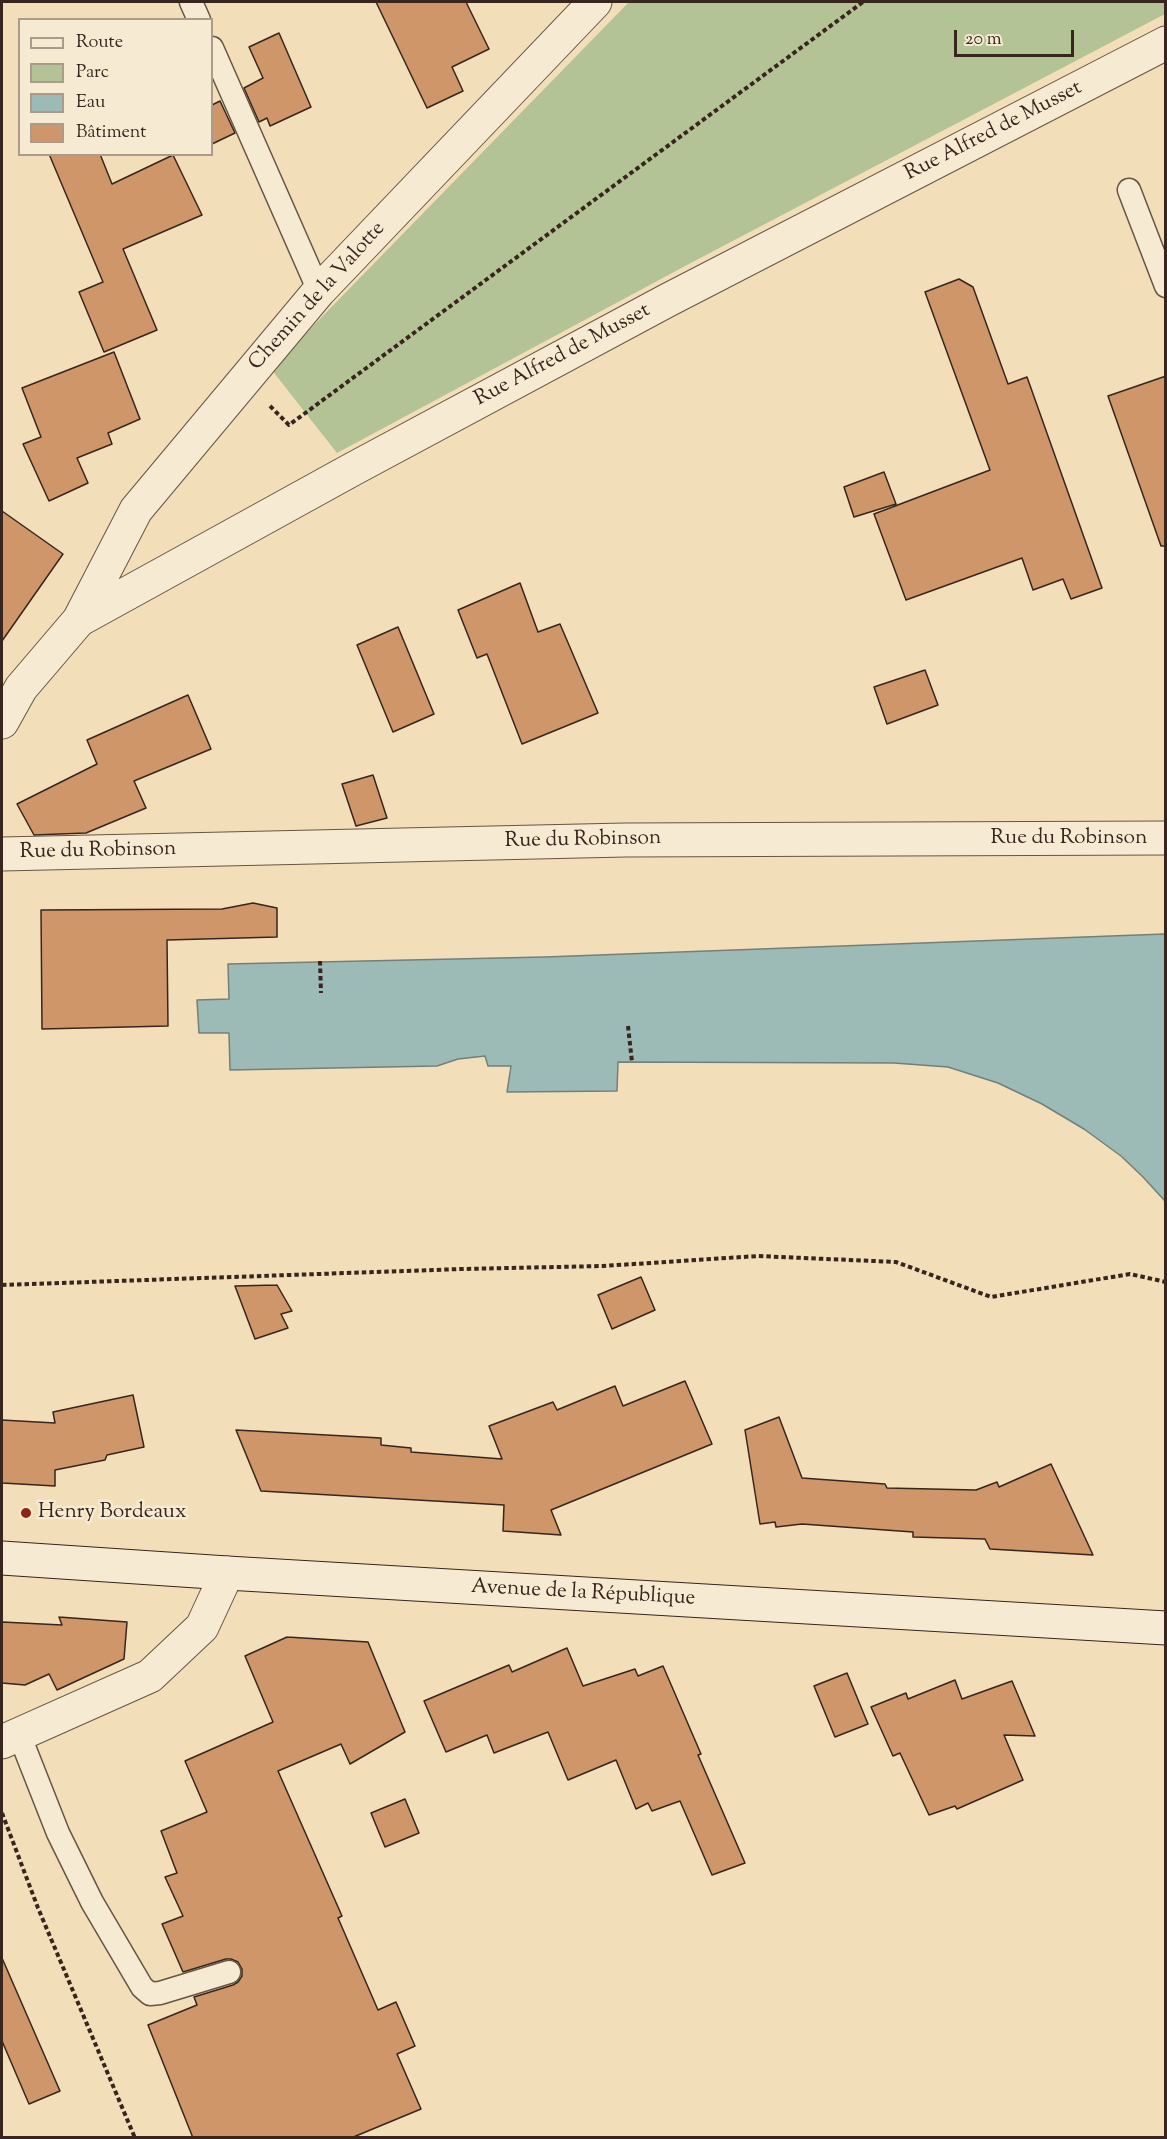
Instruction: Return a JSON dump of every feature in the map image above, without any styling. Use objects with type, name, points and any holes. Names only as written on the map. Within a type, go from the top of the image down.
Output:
[{"type":"street","name":"Chemin de la Valotte","points":[[79,620],[135,510],[319,291],[595,2]]},
{"type":"street","name":"Rue Alfred de Musset","points":[[2,722],[21,688],[79,620],[668,300],[1166,43]]},
{"type":"street","name":"Rue du Robinson","points":[[2,854],[625,840],[1166,838]]},
{"type":"street","name":"Avenue de la République","points":[[2,1558],[1166,1628]]},
{"type":"street","points":[[10,1738],[150,1676],[202,1627],[227,1573]]},
{"type":"lane","points":[[191,2],[198,18]]},
{"type":"lane","points":[[213,50],[319,291]]},
{"type":"lane","points":[[1129,190],[1166,286]]},
{"type":"lane","points":[[10,1738],[82,1882],[142,1987],[150,1994],[160,1993],[229,1972]]},
{"type":"path","points":[[244,381],[289,425],[863,2]]},
{"type":"path","points":[[320,961],[321,993]]},
{"type":"path","points":[[628,1026],[632,1062]]},
{"type":"path","points":[[2,1285],[603,1266],[758,1256],[896,1262],[991,1297],[1130,1274],[1166,1282]]},
{"type":"path","points":[[2,1813],[38,1908],[135,2138]]},
{"type":"green space","points":[[629,2],[1165,2],[1165,14],[687,265],[337,453],[271,369]]},
{"type":"water","points":[[1165,934],[1165,1201],[1121,1156],[1084,1129],[1042,1104],[998,1083],[948,1067],[894,1063],[618,1062],[617,1091],[507,1092],[511,1066],[488,1066],[485,1056],[458,1059],[437,1066],[230,1070],[229,1033],[199,1033],[197,1000],[229,999],[228,964],[545,957]]},
{"type":"building","points":[[376,2],[466,2],[489,49],[452,67],[463,91],[427,108]]},
{"type":"building","points":[[279,33],[311,107],[270,126],[267,118],[259,122],[244,88],[263,78],[249,47]]},
{"type":"building","points":[[220,101],[235,133],[213,144],[213,104]]},
{"type":"building","points":[[50,156],[101,156],[112,184],[173,156],[202,215],[123,249],[157,330],[104,352],[79,292],[103,282]]},
{"type":"building","points":[[959,279],[973,287],[1008,384],[1027,377],[1102,588],[1071,599],[1063,579],[1033,590],[1022,558],[906,600],[874,514],[990,470],[925,292]]},
{"type":"building","points":[[114,352],[140,419],[108,433],[112,444],[77,458],[88,483],[49,501],[23,444],[41,437],[22,388]]},
{"type":"building","points":[[1166,376],[1166,546],[1161,546],[1108,396]]},
{"type":"building","points":[[884,472],[896,504],[854,517],[844,487]]},
{"type":"building","points":[[2,511],[63,554],[2,641]]},
{"type":"building","points":[[520,583],[538,632],[560,624],[598,713],[522,744],[487,654],[477,658],[458,610]]},
{"type":"building","points":[[398,627],[434,714],[393,732],[357,645]]},
{"type":"building","points":[[925,670],[938,705],[887,724],[874,687]]},
{"type":"building","points":[[188,695],[211,749],[134,781],[146,808],[86,833],[34,835],[17,804],[97,764],[87,740]]},
{"type":"building","points":[[373,775],[387,818],[356,826],[342,784]]},
{"type":"building","points":[[253,903],[277,908],[277,937],[167,940],[168,1026],[42,1029],[41,910],[222,909]]},
{"type":"building","points":[[641,1277],[655,1310],[612,1329],[598,1295]]},
{"type":"building","points":[[277,1285],[292,1311],[281,1314],[288,1328],[255,1339],[235,1286]]},
{"type":"building","points":[[685,1381],[712,1444],[551,1510],[561,1535],[503,1531],[504,1505],[261,1491],[236,1430],[381,1438],[381,1445],[411,1448],[411,1452],[502,1459],[489,1426],[553,1402],[557,1410],[615,1386],[623,1406]]},
{"type":"building","points":[[133,1395],[144,1447],[107,1455],[105,1460],[55,1470],[55,1486],[2,1483],[2,1420],[55,1423],[53,1412]]},
{"type":"building","points":[[779,1417],[802,1478],[885,1484],[887,1488],[976,1490],[997,1482],[999,1487],[1051,1464],[1093,1555],[990,1549],[985,1539],[913,1537],[913,1532],[802,1524],[776,1527],[775,1522],[760,1524],[745,1430]]},
{"type":"building","points":[[59,1617],[127,1622],[124,1659],[57,1690],[49,1674],[25,1685],[2,1683],[2,1622],[62,1625]]},
{"type":"building","points":[[287,1637],[368,1642],[405,1732],[350,1764],[341,1744],[278,1771],[342,1916],[338,1918],[378,2010],[396,2002],[415,2046],[397,2054],[421,2109],[351,2138],[193,2138],[148,2025],[197,2005],[194,1997],[233,1985],[242,1976],[242,1969],[238,1962],[226,1959],[183,1972],[162,1924],[183,1916],[165,1877],[177,1873],[161,1831],[207,1812],[185,1761],[273,1722],[245,1656]]},
{"type":"building","points":[[567,1648],[583,1686],[635,1669],[638,1676],[663,1666],[701,1754],[698,1755],[745,1863],[712,1875],[680,1801],[652,1811],[648,1803],[636,1809],[616,1760],[568,1780],[548,1732],[494,1753],[487,1735],[446,1752],[424,1701],[509,1665],[512,1672]]},
{"type":"building","points":[[847,1673],[868,1724],[835,1737],[814,1686]]},
{"type":"building","points":[[955,1680],[962,1699],[1012,1681],[1035,1736],[1004,1735],[1023,1780],[957,1809],[955,1806],[929,1815],[900,1753],[893,1756],[871,1707],[906,1693],[908,1699]]},
{"type":"building","points":[[405,1799],[419,1833],[385,1847],[371,1813]]},
{"type":"building","points":[[2,1958],[60,2091],[29,2104],[2,2041]]},
{"type":"place","name":"Henry Bordeaux","points":[[26,1513]]}]
